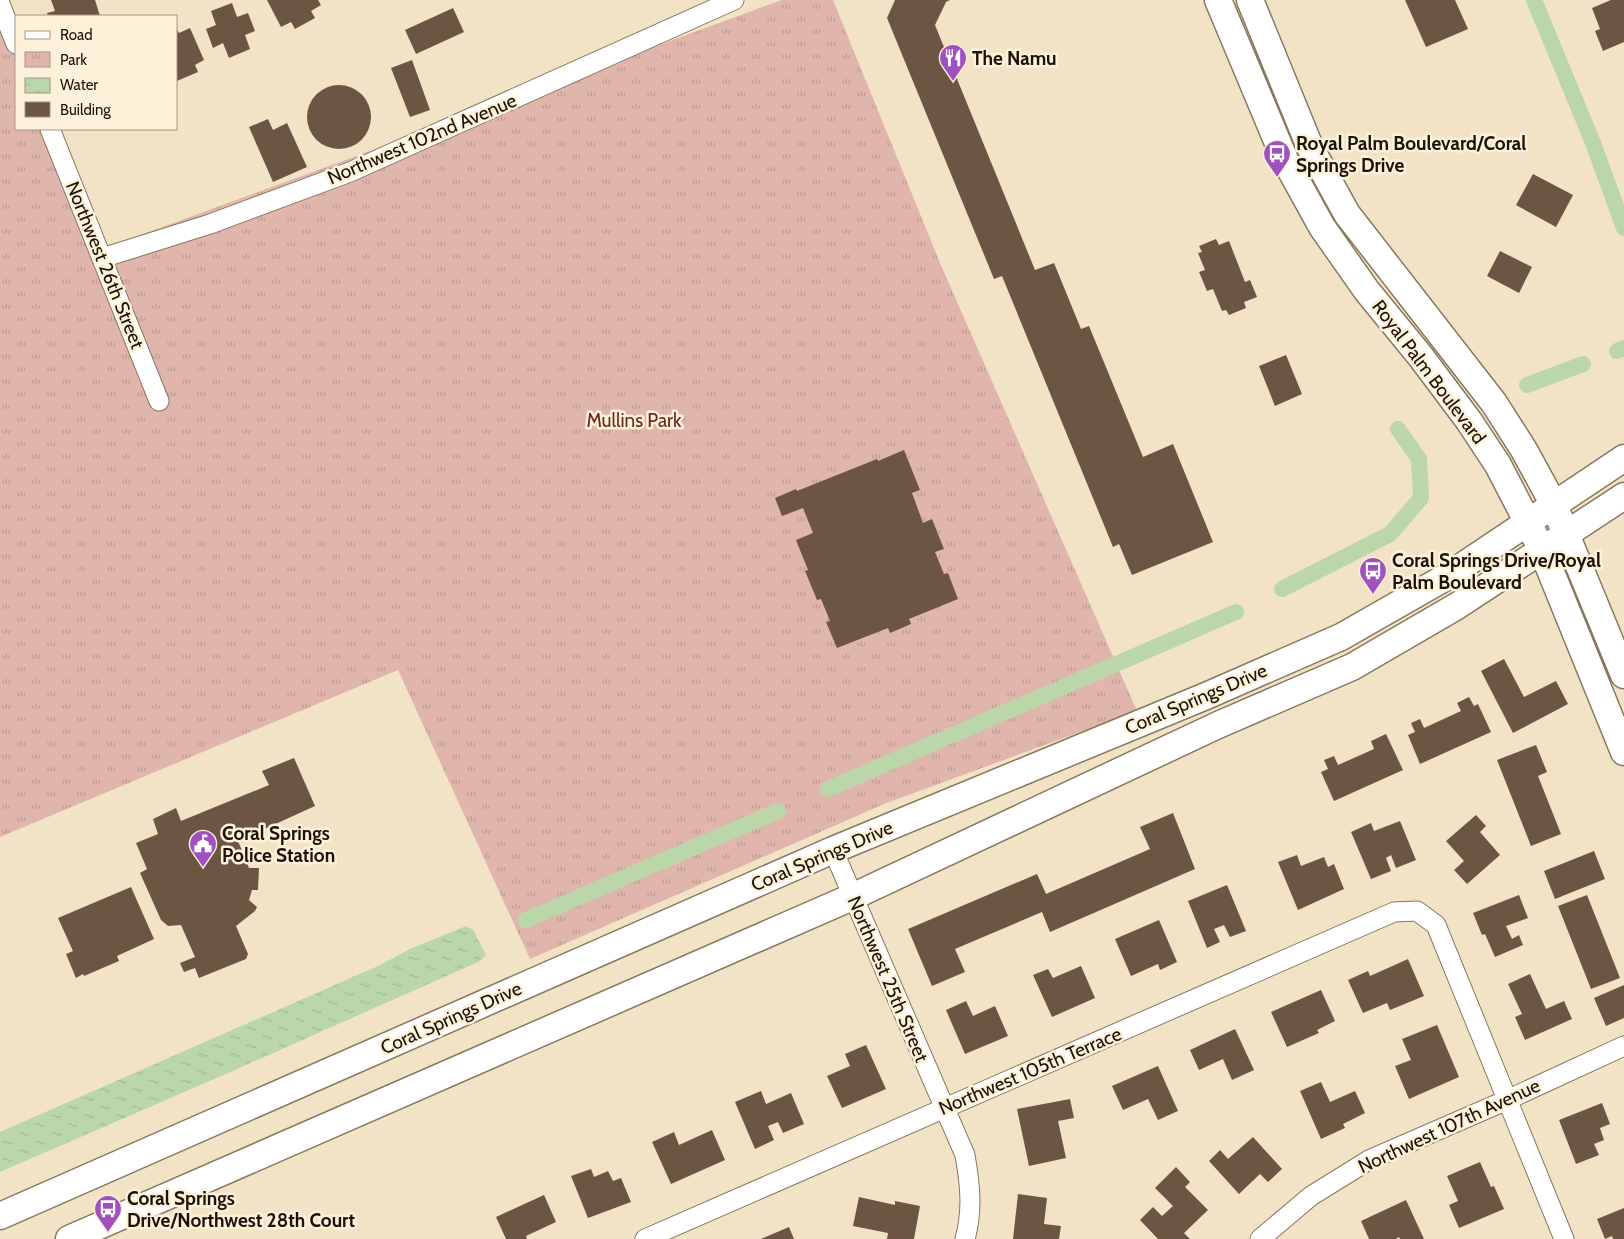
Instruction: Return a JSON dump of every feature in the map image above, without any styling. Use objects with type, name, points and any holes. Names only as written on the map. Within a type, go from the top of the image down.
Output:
[{"type":"main road","name":"Royal Palm Boulevard","points":[[1218,0],[1285,160],[1322,228],[1367,291],[1421,357],[1469,421],[1498,465],[1542,550],[1624,752]]},
{"type":"main road","name":"Royal Palm Boulevard","points":[[1250,0],[1310,147],[1347,214],[1494,403],[1524,450],[1554,505],[1624,675]]},
{"type":"main road","name":"Coral Springs Drive","points":[[0,1216],[833,850],[1206,696],[1342,637],[1446,577],[1624,458]]},
{"type":"main road","name":"Coral Springs Drive","points":[[69,1239],[852,897],[1218,725],[1352,667],[1458,606],[1624,496]]},
{"type":"street","name":"Northwest 102nd Avenue","points":[[102,258],[210,224],[350,172],[734,0]]},
{"type":"street","points":[[0,4],[15,42]]},
{"type":"street","name":"Northwest 26th Street","points":[[50,130],[159,401]]},
{"type":"street","name":"Northwest 25th Street","points":[[833,850],[965,1155],[971,1192],[970,1224],[965,1239]]},
{"type":"street","name":"Northwest 105th Terrace","points":[[644,1239],[1394,912],[1417,911],[1436,925],[1507,1100]]},
{"type":"street","name":"Northwest 107th Avenue","points":[[1260,1239],[1311,1196],[1369,1160],[1507,1100],[1624,1046]]},
{"type":"street","points":[[1507,1100],[1564,1239]]},
{"type":"green space","name":"Mullins Park","points":[[0,0],[15,26],[15,130],[57,130],[105,248],[782,0],[833,0],[940,263],[1137,711],[884,804],[530,959],[398,670],[0,837]]},
{"type":"water","points":[[466,926],[473,930],[486,955],[478,962],[0,1172],[0,1132],[378,966],[410,949]]},
{"type":"building","points":[[51,0],[95,0],[100,15],[48,15],[47,13],[55,11]]},
{"type":"building","points":[[267,0],[318,0],[321,5],[311,11],[315,18],[295,29],[291,22],[281,27]]},
{"type":"building","points":[[895,0],[950,0],[946,2],[935,25],[1035,270],[1054,263],[1081,329],[1089,326],[1143,457],[1173,444],[1213,542],[1132,575],[1119,544],[1113,547],[1002,276],[994,279],[887,18]]},
{"type":"building","points":[[1405,0],[1455,0],[1468,29],[1426,47]]},
{"type":"building","points":[[1611,0],[1624,0],[1624,42],[1603,51],[1595,31],[1600,29],[1592,8]]},
{"type":"building","points":[[232,3],[237,17],[248,13],[255,31],[245,35],[250,49],[229,58],[223,43],[213,48],[206,29],[216,25],[211,11]]},
{"type":"building","points":[[453,8],[464,32],[416,54],[405,30]]},
{"type":"building","points":[[190,28],[204,60],[195,65],[198,72],[178,81],[178,31],[179,33]]},
{"type":"building","points":[[412,60],[430,110],[410,117],[391,68]]},
{"type":"building","points":[[339,85],[351,87],[362,94],[369,105],[371,117],[369,129],[362,140],[351,147],[339,149],[327,147],[316,140],[309,129],[307,117],[309,105],[316,94],[327,87]]},
{"type":"building","points":[[268,119],[273,130],[287,123],[307,167],[273,182],[249,127]]},
{"type":"building","points":[[1533,174],[1573,195],[1556,227],[1516,205]]},
{"type":"building","points":[[1216,239],[1219,245],[1229,241],[1245,282],[1250,280],[1257,297],[1244,302],[1246,308],[1229,315],[1226,310],[1222,311],[1213,289],[1207,291],[1199,272],[1205,270],[1198,253],[1202,252],[1199,246]]},
{"type":"building","points":[[1500,251],[1532,267],[1519,293],[1487,276]]},
{"type":"building","points":[[1286,355],[1302,394],[1275,406],[1259,366]]},
{"type":"building","points":[[904,450],[920,490],[912,493],[923,523],[932,519],[944,549],[935,552],[944,574],[948,573],[958,599],[909,619],[911,624],[890,633],[888,628],[837,648],[826,622],[830,621],[821,599],[817,600],[805,571],[808,570],[796,540],[813,533],[803,508],[782,516],[775,498]]},
{"type":"building","points":[[1504,659],[1524,697],[1556,681],[1568,704],[1513,733],[1481,671]]},
{"type":"building","points":[[1469,697],[1474,706],[1478,704],[1491,732],[1420,764],[1408,735],[1415,732],[1411,723],[1420,719],[1424,728],[1461,711],[1457,703]]},
{"type":"building","points":[[1386,734],[1403,770],[1334,801],[1321,772],[1328,769],[1324,760],[1334,756],[1338,765],[1374,749],[1371,741]]},
{"type":"building","points":[[1536,745],[1547,772],[1538,776],[1561,834],[1531,846],[1497,760]]},
{"type":"building","name":"Coral Springs Police Station","points":[[294,758],[315,806],[238,841],[249,868],[259,868],[258,890],[252,890],[249,900],[257,907],[255,911],[236,926],[248,954],[246,959],[199,978],[195,968],[184,972],[180,963],[195,957],[181,925],[168,926],[161,920],[140,873],[147,869],[136,843],[158,834],[153,819],[176,808],[181,821],[269,785],[262,771]]},
{"type":"building","points":[[1173,813],[1195,869],[1050,932],[1042,912],[955,949],[965,972],[932,986],[908,929],[1037,874],[1046,894],[1150,849],[1140,827]]},
{"type":"building","points":[[1476,815],[1486,826],[1480,832],[1500,855],[1467,884],[1454,870],[1464,861],[1446,841]]},
{"type":"building","points":[[1400,821],[1416,860],[1396,868],[1391,855],[1386,858],[1391,871],[1371,879],[1351,832],[1371,823],[1374,831]]},
{"type":"building","points":[[1594,851],[1605,879],[1555,899],[1544,871]]},
{"type":"building","points":[[1297,855],[1301,866],[1324,857],[1328,867],[1334,864],[1344,889],[1298,910],[1278,862]]},
{"type":"building","points":[[1227,885],[1246,931],[1230,937],[1224,925],[1214,929],[1220,942],[1207,948],[1188,901]]},
{"type":"building","points":[[131,887],[154,939],[117,956],[119,961],[76,978],[66,954],[73,951],[58,918]]},
{"type":"building","points":[[1519,895],[1528,918],[1506,926],[1512,939],[1519,935],[1523,945],[1495,957],[1485,934],[1482,935],[1473,913]]},
{"type":"building","points":[[1587,895],[1620,978],[1591,989],[1558,906]]},
{"type":"building","points":[[1159,920],[1177,962],[1160,970],[1158,964],[1131,976],[1115,939]]},
{"type":"building","points":[[1408,959],[1424,996],[1390,1010],[1387,1003],[1363,1013],[1348,980],[1368,971],[1370,976]]},
{"type":"building","points":[[1081,966],[1095,998],[1052,1017],[1033,975],[1048,969],[1053,978]]},
{"type":"building","points":[[1530,974],[1546,1009],[1564,1001],[1572,1019],[1525,1040],[1515,1017],[1522,1014],[1508,984]]},
{"type":"building","points":[[1624,985],[1624,1018],[1606,1026],[1594,998]]},
{"type":"building","points":[[1321,990],[1335,1021],[1317,1030],[1319,1033],[1287,1047],[1271,1012]]},
{"type":"building","points":[[966,1001],[973,1016],[995,1006],[1008,1036],[965,1054],[946,1010]]},
{"type":"building","points":[[1437,1025],[1459,1077],[1409,1099],[1395,1066],[1411,1060],[1402,1039]]},
{"type":"building","points":[[1235,1029],[1254,1070],[1232,1080],[1223,1059],[1199,1070],[1190,1050]]},
{"type":"building","points":[[866,1045],[886,1089],[842,1108],[827,1076],[850,1066],[845,1054]]},
{"type":"building","points":[[1158,1066],[1178,1111],[1158,1120],[1148,1099],[1123,1110],[1112,1086]]},
{"type":"building","points":[[1321,1082],[1330,1102],[1355,1091],[1365,1113],[1343,1124],[1345,1128],[1321,1139],[1300,1091]]},
{"type":"building","points":[[761,1091],[766,1104],[791,1093],[804,1124],[783,1133],[778,1122],[768,1126],[774,1140],[755,1149],[735,1102]]},
{"type":"building","points":[[1070,1099],[1074,1118],[1058,1121],[1066,1158],[1029,1166],[1017,1109]]},
{"type":"building","points":[[1602,1103],[1610,1124],[1600,1128],[1604,1140],[1594,1144],[1599,1155],[1576,1164],[1559,1120]]},
{"type":"building","points":[[712,1130],[725,1160],[671,1184],[652,1142],[674,1132],[679,1145]]},
{"type":"building","points":[[1253,1137],[1282,1169],[1268,1182],[1260,1174],[1239,1194],[1209,1161],[1220,1150],[1228,1159]]},
{"type":"building","points":[[1480,1162],[1491,1187],[1494,1186],[1504,1209],[1459,1228],[1449,1205],[1458,1201],[1447,1176]]},
{"type":"building","points":[[1176,1167],[1190,1182],[1185,1187],[1208,1210],[1184,1233],[1190,1239],[1158,1239],[1140,1220],[1153,1207],[1162,1216],[1173,1206],[1155,1188]]},
{"type":"building","points":[[591,1169],[594,1177],[608,1171],[613,1181],[621,1178],[631,1202],[588,1218],[571,1176]]},
{"type":"building","points":[[1018,1194],[1047,1198],[1044,1224],[1061,1226],[1059,1239],[1013,1239]]},
{"type":"building","points":[[544,1195],[556,1222],[526,1236],[527,1239],[506,1239],[496,1217]]},
{"type":"building","points":[[859,1197],[895,1205],[895,1201],[920,1206],[914,1239],[887,1239],[888,1233],[853,1226]]},
{"type":"building","points":[[1406,1200],[1424,1239],[1400,1239],[1399,1237],[1396,1239],[1369,1239],[1361,1221]]},
{"type":"building","points":[[1624,1208],[1624,1239],[1613,1239],[1612,1236],[1605,1239],[1597,1219]]},
{"type":"building","points":[[789,1227],[794,1239],[761,1239]]},
{"type":"waterway","points":[[1534,0],[1593,143],[1624,228]]},
{"type":"waterway","points":[[1617,351],[1624,348]]},
{"type":"waterway","points":[[1527,385],[1583,364]]},
{"type":"waterway","points":[[1282,589],[1390,534],[1421,498],[1419,459],[1398,429]]},
{"type":"waterway","points":[[828,789],[1236,612]]},
{"type":"waterway","points":[[526,920],[778,811]]},
{"type":"place","name":"The Namu","points":[[953,82]]},
{"type":"place","name":"Royal Palm Boulevard/Coral Springs Drive","points":[[1277,178]]},
{"type":"place","name":"Coral Springs Drive/Royal Palm Boulevard","points":[[1373,595]]},
{"type":"place","name":"Coral Springs Police Station","points":[[203,868]]},
{"type":"place","name":"Coral Springs Drive/Northwest 28th Court","points":[[108,1233]]}]
